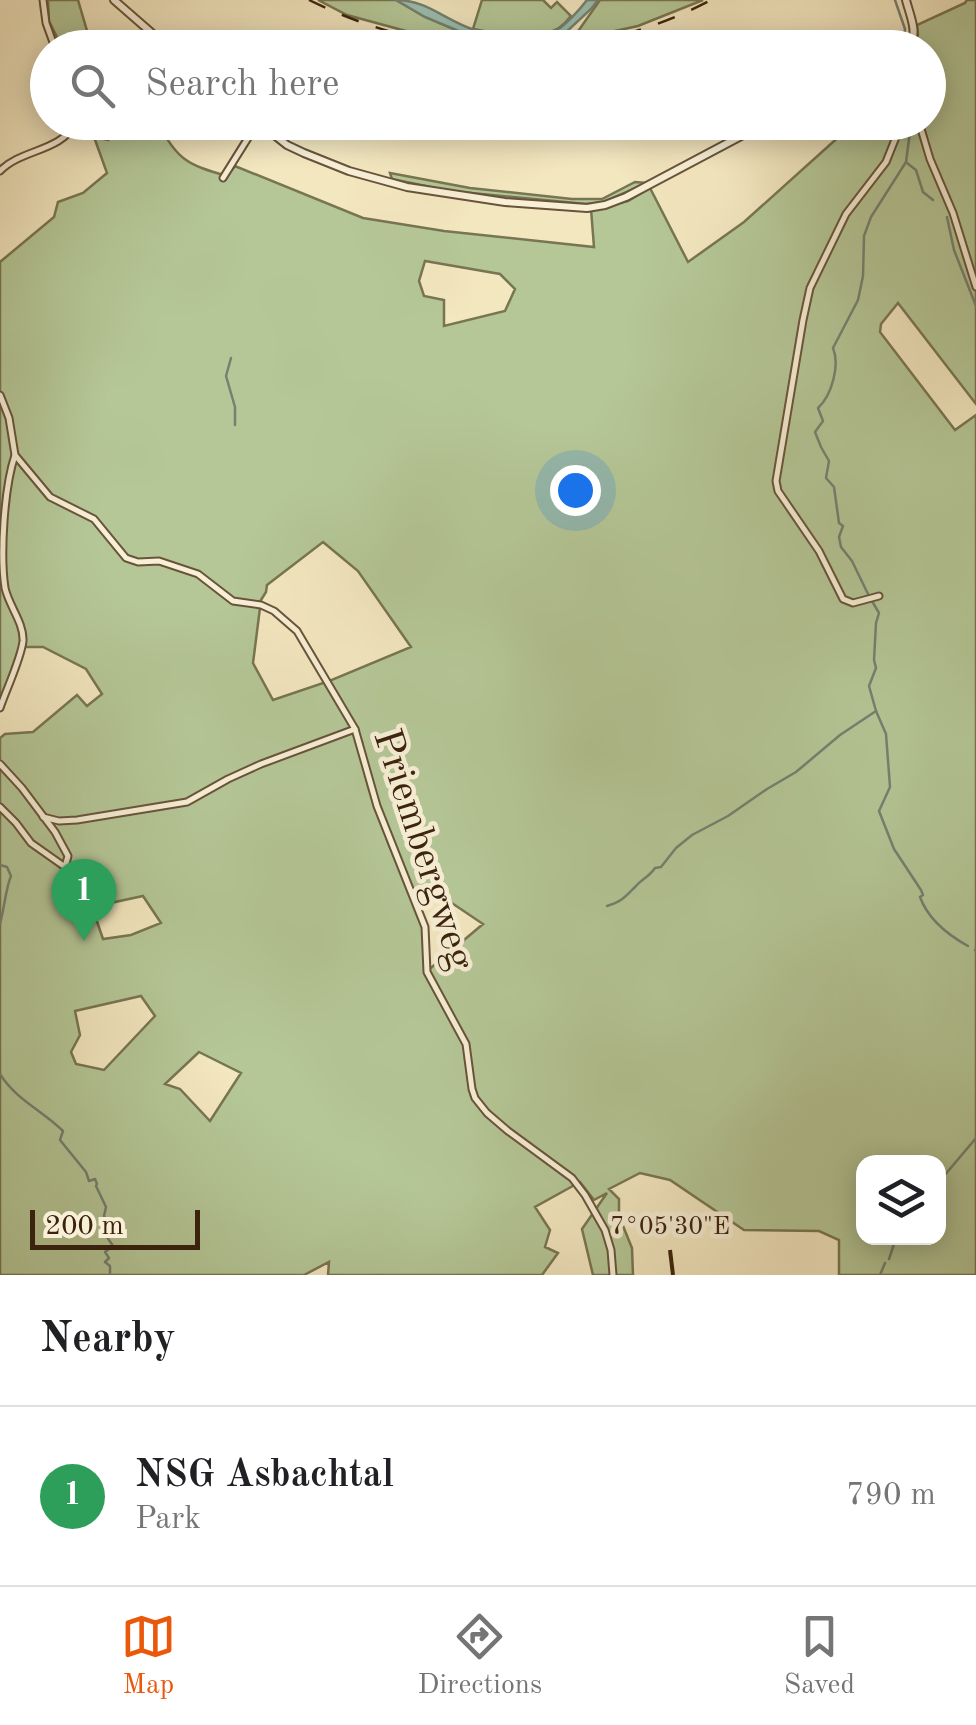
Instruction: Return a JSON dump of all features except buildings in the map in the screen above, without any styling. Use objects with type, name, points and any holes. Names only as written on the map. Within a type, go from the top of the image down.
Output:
[{"type":"street","points":[[43,0],[49,30]]},
{"type":"street","points":[[114,0],[148,30]]},
{"type":"street","points":[[906,0],[914,30]]},
{"type":"street","points":[[0,171],[9,162],[62,140]]},
{"type":"street","points":[[224,178],[247,140]]},
{"type":"street","points":[[282,140],[349,171],[407,187],[505,202],[586,208],[626,197],[733,140]]},
{"type":"street","points":[[879,596],[853,603],[843,598],[819,551],[781,496],[776,481],[810,288],[846,214],[886,162],[895,140]]},
{"type":"street","points":[[924,140],[953,213],[976,288]]},
{"type":"street","name":"Priembergweg","points":[[0,395],[10,418],[15,455],[50,496],[94,519],[126,558],[157,560],[205,578],[234,601],[274,611],[297,631],[355,729],[381,818],[423,921],[427,972],[466,1044],[475,1098],[508,1131],[572,1178],[594,1209],[609,1241],[613,1275]]},
{"type":"street","points":[[0,708],[23,640],[2,573],[3,524],[15,455]]},
{"type":"street","points":[[43,817],[70,820],[187,802],[261,764],[355,729]]},
{"type":"street","points":[[0,764],[20,785],[64,848],[68,856],[65,867],[31,843],[0,807]]},
{"type":"green space","points":[[48,0],[78,0],[87,30],[54,30]]},
{"type":"green space","points":[[318,0],[396,0],[456,30],[402,30],[347,15]]},
{"type":"green space","points":[[482,0],[543,0],[551,8],[557,2],[571,16],[554,30],[473,29]]},
{"type":"green space","points":[[600,0],[703,0],[638,26],[579,30]]},
{"type":"green space","points":[[967,0],[976,0],[976,404],[898,303],[881,324],[880,332],[955,430],[976,415],[976,1275],[839,1275],[839,1240],[819,1231],[744,1230],[670,1180],[640,1173],[609,1189],[619,1199],[619,1216],[632,1248],[633,1275],[593,1275],[582,1229],[607,1193],[594,1200],[580,1182],[535,1207],[550,1230],[545,1247],[558,1253],[542,1275],[328,1275],[329,1262],[304,1275],[0,1275],[0,738],[5,734],[33,732],[77,695],[87,706],[102,694],[86,669],[43,647],[23,647],[0,704],[0,262],[54,217],[58,202],[83,193],[107,173],[95,140],[168,140],[185,159],[202,168],[227,176],[235,166],[363,218],[594,247],[591,209],[628,201],[650,188],[688,262],[744,222],[835,140],[946,140],[946,30],[918,30],[917,25]],"holes":[[[425,261],[500,274],[515,289],[505,311],[444,326],[444,300],[424,296],[419,281]],[[323,542],[358,571],[411,647],[329,681],[362,742],[370,780],[413,894],[423,907],[434,891],[483,924],[426,972],[424,928],[368,786],[359,742],[326,682],[273,700],[253,663],[261,600],[267,585]],[[143,896],[161,923],[131,935],[103,939],[92,907]],[[141,996],[155,1016],[104,1070],[76,1064],[71,1052],[80,1035],[75,1011]],[[199,1052],[241,1073],[210,1121],[180,1089],[165,1084]]]},
{"type":"green space","points":[[390,173],[470,188],[572,199],[602,199],[635,182],[647,183],[604,202],[586,204],[450,191],[392,179]]},
{"type":"water","points":[[396,0],[417,3],[475,30],[456,30]]},
{"type":"water","points":[[587,0],[598,0],[568,30],[555,30]]},
{"type":"waterway","points":[[895,0],[905,30]]},
{"type":"waterway","points":[[868,594],[841,547],[843,526],[839,523],[834,487],[826,478],[829,461],[815,432],[823,421],[818,408],[833,380],[833,348],[858,300],[864,236],[871,217],[906,162],[909,140]]},
{"type":"waterway","points":[[907,163],[916,170],[923,192],[933,200]]},
{"type":"waterway","points":[[947,217],[954,250],[976,306]]},
{"type":"waterway","points":[[231,358],[226,376],[235,407],[235,425]]},
{"type":"waterway","points":[[872,601],[879,613],[876,668],[869,686],[886,734],[890,787],[879,811],[894,849],[921,890],[920,897],[928,912],[968,946]]},
{"type":"waterway","points":[[607,906],[661,867],[692,835],[796,772],[876,711]]},
{"type":"waterway","points":[[0,865],[7,867],[11,876],[0,924]]},
{"type":"waterway","points":[[0,1074],[13,1091],[63,1131],[60,1140],[89,1181],[95,1179],[106,1207],[104,1216],[110,1229],[105,1234],[113,1246],[105,1252],[110,1275]]},
{"type":"waterway","points":[[946,1174],[976,1138]]},
{"type":"waterway","points":[[889,1259],[894,1245]]},
{"type":"waterway","points":[[880,1275],[885,1263]]},
{"type":"railway","points":[[309,0],[384,30]]},
{"type":"railway","points":[[640,30],[711,0]]},
{"type":"place","name":"NSG Asbachtal","points":[[84,941]]}]
